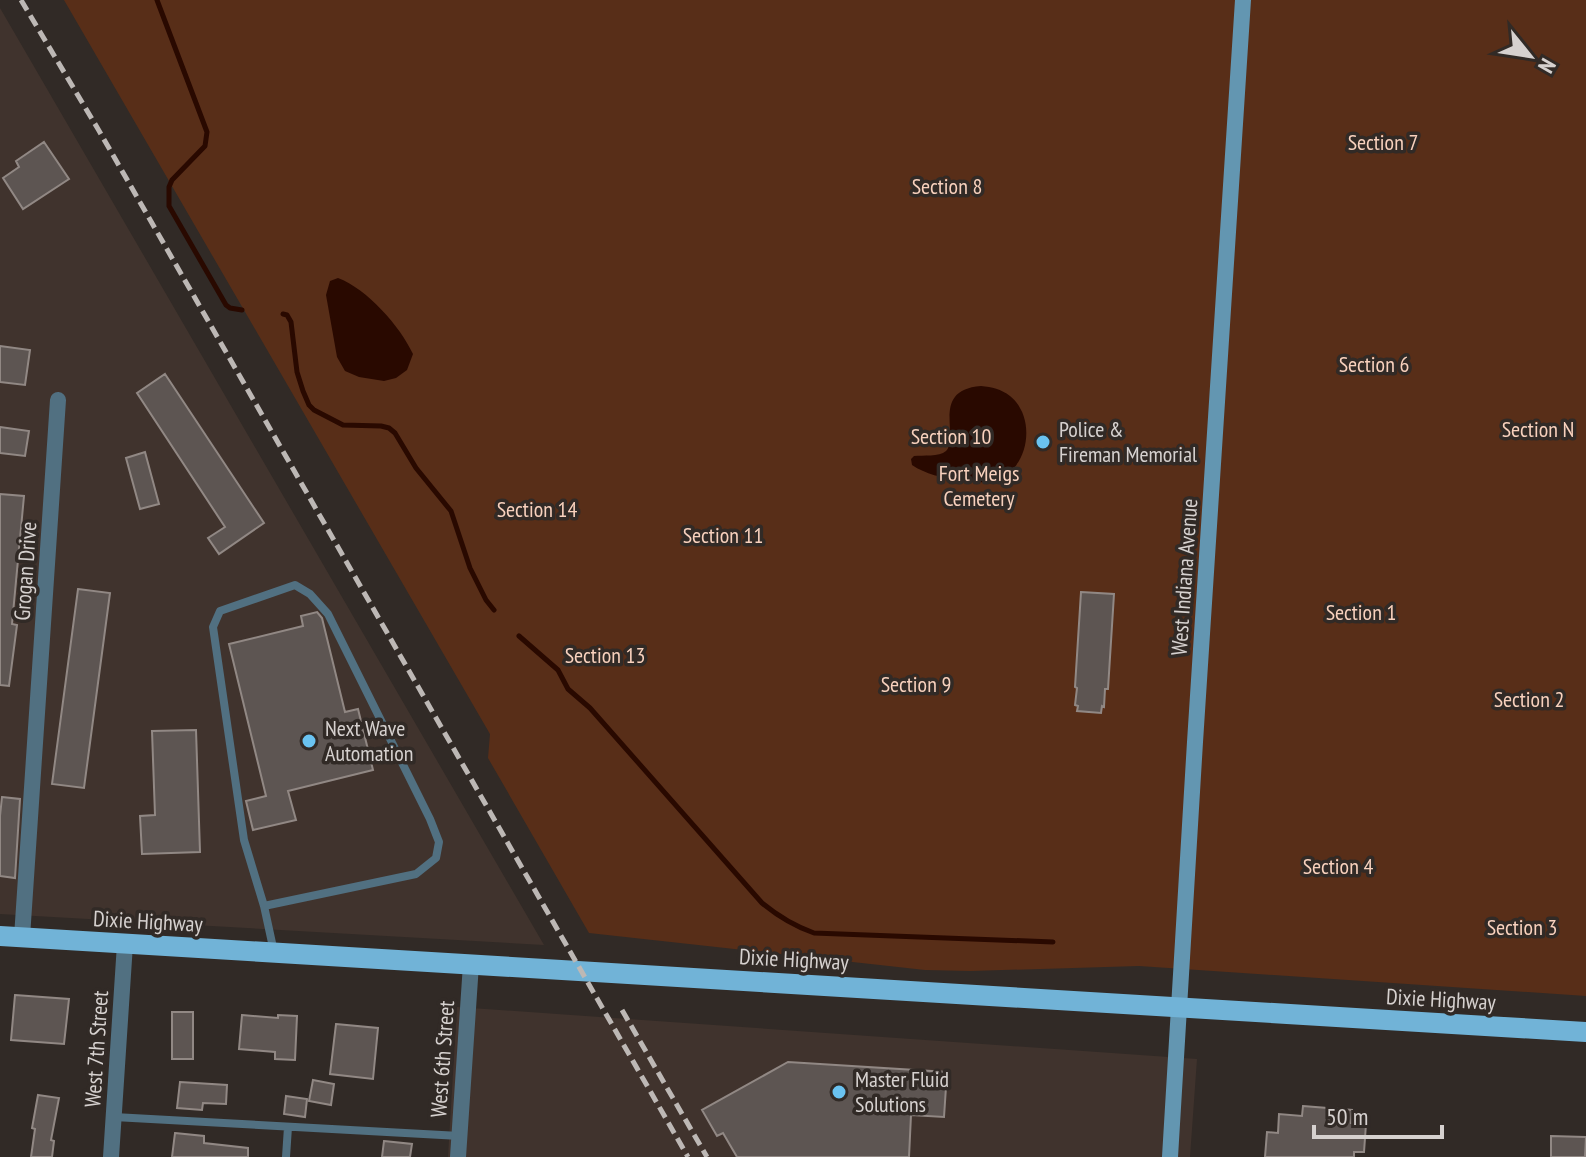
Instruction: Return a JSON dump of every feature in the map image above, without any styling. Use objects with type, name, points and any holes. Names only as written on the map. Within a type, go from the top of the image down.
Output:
[{"type":"main road","name":"West Indiana Avenue","points":[[1170,1157],[1243,0]]},
{"type":"main road","name":"Dixie Highway","points":[[0,936],[1586,1032]]},
{"type":"street","name":"Grogan Drive","points":[[22,937],[58,400]]},
{"type":"street","name":"West 7th Street","points":[[111,1157],[125,944]]},
{"type":"street","name":"West 6th Street","points":[[458,1157],[471,964]]},
{"type":"lane","points":[[264,906],[416,874],[436,858],[439,842],[416,789],[328,614],[310,594],[295,585],[220,611],[213,627],[244,840],[274,952]]},
{"type":"lane","points":[[113,1117],[460,1136]]},
{"type":"lane","points":[[286,1157],[288,1127]]},
{"type":"shaded area","points":[[0,8],[544,945],[0,914]]},
{"type":"shaded area","points":[[338,278],[371,299],[407,343],[413,354],[407,370],[396,378],[384,381],[345,371],[337,357],[326,295],[330,281]]},
{"type":"shaded area","points":[[981,386],[1003,392],[1019,405],[1024,417],[1026,442],[1016,465],[997,480],[983,482],[941,477],[912,465],[914,456],[946,451],[951,404],[965,389]]},
{"type":"shaded area","points":[[457,1007],[1197,1059],[1190,1157],[448,1157]]},
{"type":"green space","name":"Fort Meigs Cemetery","points":[[64,0],[1586,0],[1586,996],[1139,966],[925,970],[589,933],[488,758],[490,734]]},
{"type":"building","points":[[44,142],[69,179],[23,209],[3,178],[19,167],[16,161]]},
{"type":"building","points":[[0,346],[30,350],[25,385],[0,382]]},
{"type":"building","points":[[165,374],[264,523],[219,554],[208,538],[225,527],[137,393]]},
{"type":"building","points":[[0,427],[29,431],[25,456],[0,453]]},
{"type":"building","points":[[145,452],[159,504],[140,509],[126,458]]},
{"type":"building","points":[[0,494],[24,496],[12,624],[17,625],[9,686],[0,685]]},
{"type":"building","points":[[78,589],[110,593],[84,788],[52,784]]},
{"type":"building","points":[[1081,592],[1114,594],[1108,689],[1105,689],[1101,713],[1077,711],[1078,706],[1075,705]]},
{"type":"building","name":"Next Wave Automation","points":[[317,612],[322,618],[345,712],[358,709],[373,770],[288,791],[296,820],[253,830],[246,801],[266,796],[229,644],[303,626],[301,616]]},
{"type":"building","points":[[196,730],[200,852],[142,854],[140,816],[155,815],[152,731]]},
{"type":"building","points":[[2,797],[20,799],[15,878],[0,876]]},
{"type":"building","points":[[15,995],[69,999],[64,1044],[11,1040]]},
{"type":"building","points":[[172,1012],[193,1012],[193,1059],[172,1059]]},
{"type":"building","points":[[242,1015],[297,1016],[295,1060],[275,1059],[275,1052],[239,1049]]},
{"type":"building","points":[[336,1024],[378,1028],[373,1079],[330,1074]]},
{"type":"building","name":"Master Fluid Solutions","points":[[788,1062],[947,1072],[944,1117],[911,1115],[909,1157],[737,1157],[723,1133],[717,1136],[702,1110]]},
{"type":"building","points":[[313,1080],[334,1084],[331,1105],[309,1101]]},
{"type":"building","points":[[180,1082],[227,1085],[226,1104],[203,1103],[202,1110],[177,1108]]},
{"type":"building","points":[[38,1095],[59,1098],[51,1140],[54,1141],[52,1157],[31,1157]]},
{"type":"building","points":[[286,1096],[307,1099],[305,1117],[284,1114]]},
{"type":"building","points":[[1303,1106],[1352,1110],[1351,1123],[1366,1124],[1364,1152],[1354,1152],[1354,1157],[1265,1157],[1267,1132],[1278,1133],[1279,1114],[1302,1116]]},
{"type":"building","points":[[175,1133],[204,1136],[204,1143],[248,1148],[248,1157],[172,1157]]},
{"type":"building","points":[[1551,1136],[1586,1137],[1585,1157],[1551,1157]]},
{"type":"building","points":[[384,1141],[412,1144],[410,1157],[382,1157]]},
{"type":"waterway","points":[[157,0],[207,132],[205,146],[172,180],[169,206],[226,305],[242,310]]},
{"type":"waterway","points":[[283,314],[291,322],[297,372],[309,405],[343,425],[381,426],[395,433],[416,468],[451,511],[470,568],[494,610]]},
{"type":"waterway","points":[[519,636],[558,670],[568,689],[590,708],[762,903],[787,921],[814,933],[1053,942]]},
{"type":"railway","points":[[21,0],[688,1157]]},
{"type":"railway","points":[[622,1010],[707,1157]]},
{"type":"place","name":"Police & Fireman Memorial","points":[[1043,442]]},
{"type":"place","name":"Next Wave Automation","points":[[309,741]]},
{"type":"place","name":"Master Fluid Solutions","points":[[839,1092]]},
{"type":"park label","name":"Section 7","points":[[1383,142]]},
{"type":"park label","name":"Section 8","points":[[947,186]]},
{"type":"park label","name":"Section 6","points":[[1374,364]]},
{"type":"park label","name":"Section N","points":[[1538,429]]},
{"type":"park label","name":"Section 10","points":[[951,436]]},
{"type":"park label","name":"Section 14","points":[[537,509]]},
{"type":"park label","name":"Section 11","points":[[723,535]]},
{"type":"park label","name":"Section 1","points":[[1361,612]]},
{"type":"park label","name":"Section 13","points":[[605,655]]},
{"type":"park label","name":"Section 9","points":[[916,684]]},
{"type":"park label","name":"Section 2","points":[[1529,699]]},
{"type":"park label","name":"Section 4","points":[[1338,866]]},
{"type":"park label","name":"Section 3","points":[[1522,927]]}]
